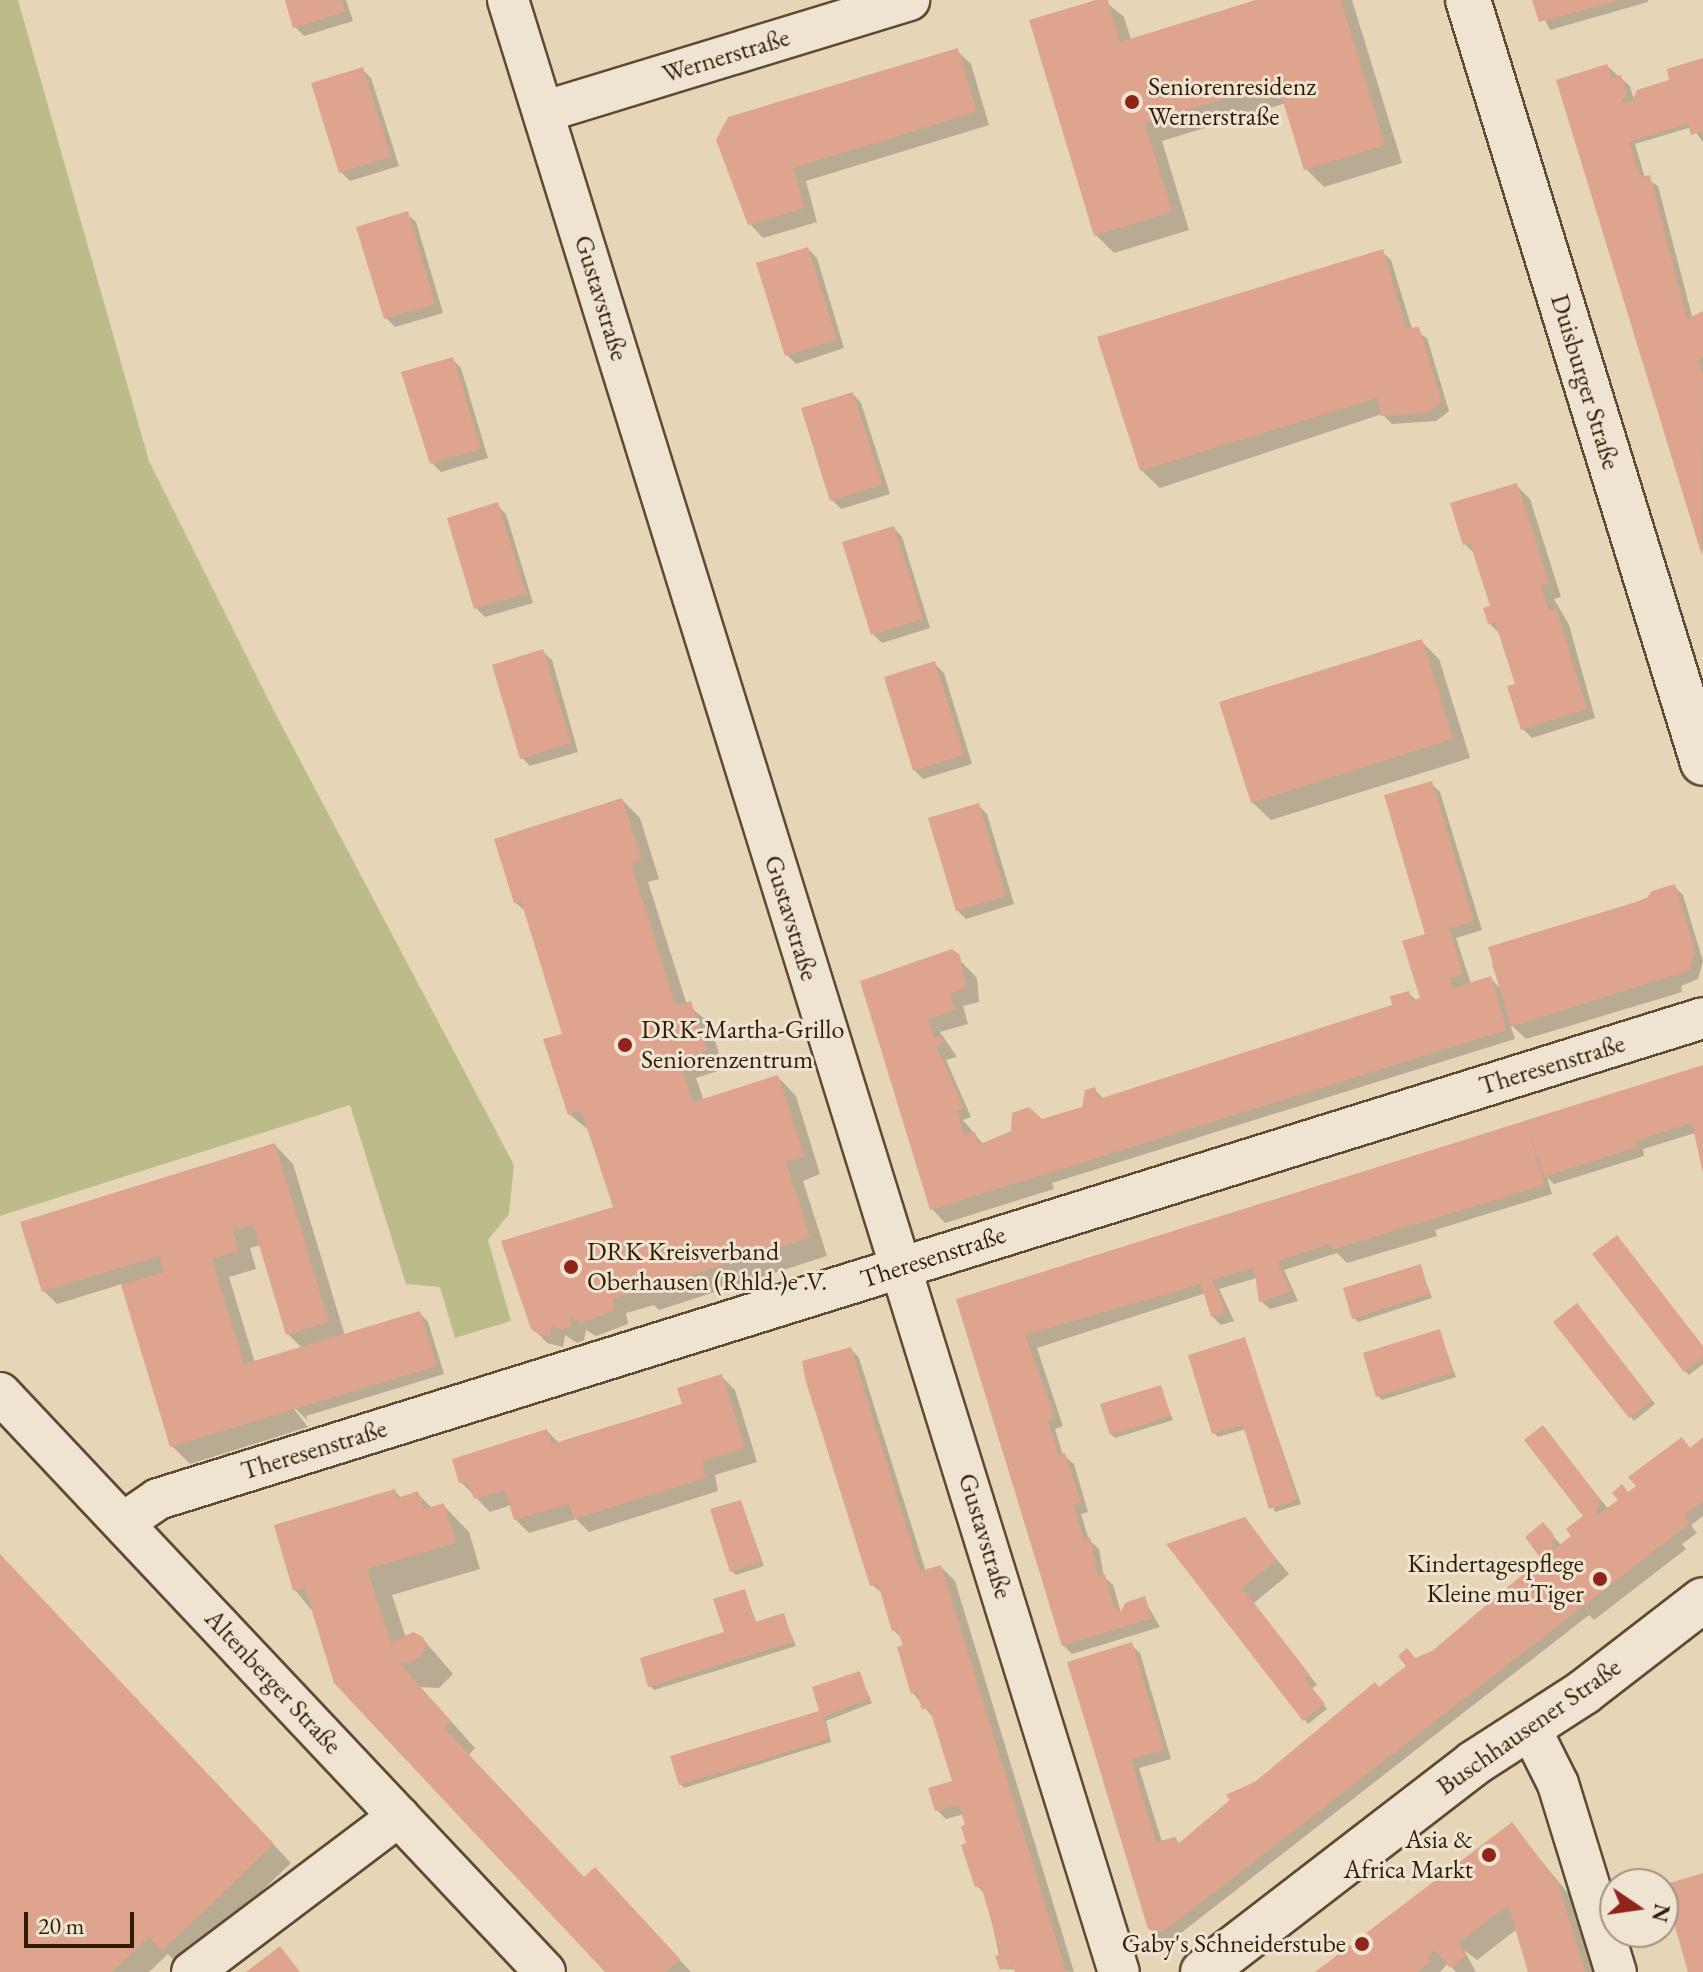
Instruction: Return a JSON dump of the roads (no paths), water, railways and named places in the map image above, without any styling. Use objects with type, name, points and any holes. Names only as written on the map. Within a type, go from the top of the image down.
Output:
[{"type":"main road","name":"Duisburger Straße","points":[[1468,0],[1703,763]]},
{"type":"main road","name":"Buschhausener Straße","points":[[1203,1972],[1474,1763],[1531,1730],[1703,1600]]},
{"type":"street","name":"Gustavstraße","points":[[508,0],[1119,1972]]},
{"type":"street","name":"Wernerstraße","points":[[543,112],[909,0]]},
{"type":"street","name":"Theresenstraße","points":[[123,1523],[158,1499],[1703,1018]]},
{"type":"street","name":"Altenberger Straße","points":[[0,1393],[545,1972]]},
{"type":"street","points":[[1531,1730],[1558,1784],[1616,1972]]},
{"type":"street","points":[[192,1972],[399,1816]]},
{"type":"place","name":"Seniorenresidenz Wernerstraße","points":[[1132,102]]},
{"type":"place","name":"DRK-Martha-Grillo Seniorenzentrum","points":[[625,1045]]},
{"type":"place","name":"DRK Kreisverband Oberhausen (Rhld.)e .V.","points":[[571,1267]]},
{"type":"place","name":"Kindertagespflege Kleine muTiger","points":[[1600,1579]]},
{"type":"place","name":"Asia & Africa Markt","points":[[1489,1855]]},
{"type":"place","name":"Gaby's Schneiderstube","points":[[1362,1944]]}]
